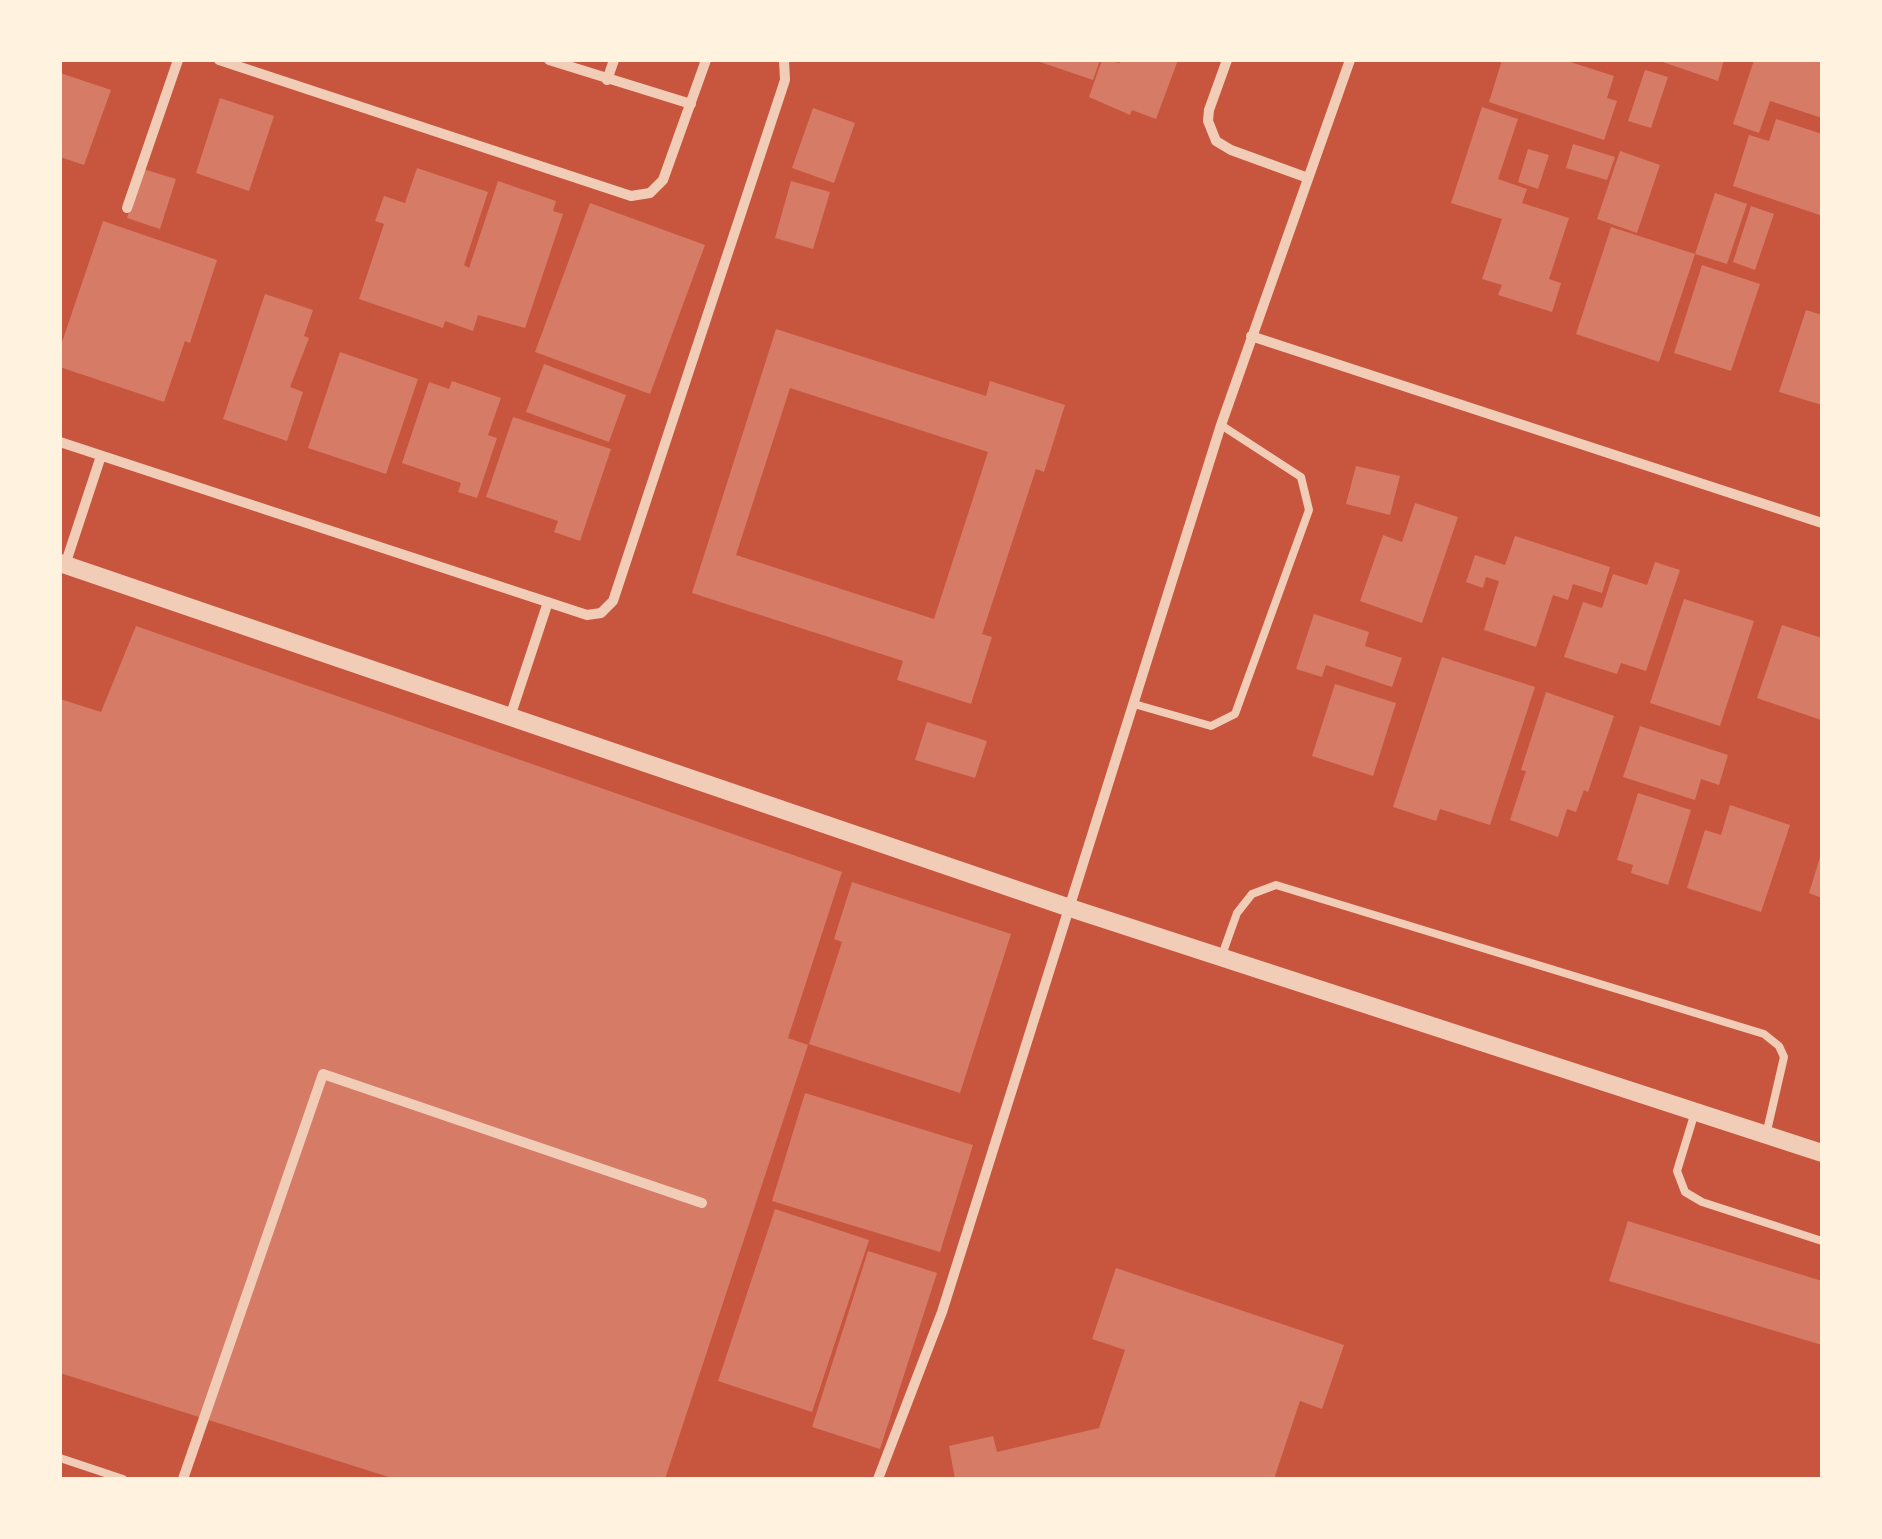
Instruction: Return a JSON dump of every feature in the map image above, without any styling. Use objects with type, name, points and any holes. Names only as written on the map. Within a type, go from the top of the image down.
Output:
[{"type":"street","points":[[126,208],[178,60]]},
{"type":"street","points":[[219,60],[631,196],[650,193],[663,180],[706,60]]},
{"type":"street","points":[[550,60],[690,104]]},
{"type":"street","points":[[607,80],[614,60]]},
{"type":"street","points":[[60,442],[587,616],[601,613],[614,601],[785,80],[784,60]]},
{"type":"street","points":[[1227,60],[1209,110],[1208,122],[1216,140],[1232,150],[1308,178]]},
{"type":"street","points":[[878,1479],[942,1312],[1221,425],[1350,60]]},
{"type":"street","points":[[1251,336],[1822,523]]},
{"type":"street","points":[[102,456],[62,564],[1067,907],[1822,1153]]},
{"type":"street","points":[[510,716],[548,602]]},
{"type":"street","points":[[183,1479],[323,1074],[702,1204]]},
{"type":"lane","points":[[1134,704],[1210,726],[1235,714],[1309,510],[1302,477],[1221,425]]},
{"type":"lane","points":[[1221,957],[1237,913],[1252,894],[1276,886],[1764,1034],[1779,1046],[1784,1057],[1766,1135]]},
{"type":"lane","points":[[1695,1112],[1677,1171],[1686,1192],[1702,1202],[1822,1241]]},
{"type":"lane","points":[[60,1458],[124,1479]]},
{"type":"building","points":[[1034,60],[1100,60],[1093,80]]},
{"type":"building","points":[[1102,60],[1178,60],[1156,119],[1132,110],[1130,115],[1089,97]]},
{"type":"building","points":[[1502,60],[1564,60],[1614,76],[1607,98],[1617,101],[1604,140],[1489,102]]},
{"type":"building","points":[[1657,60],[1724,60],[1718,81]]},
{"type":"building","points":[[1754,60],[1822,60],[1822,118],[1770,101],[1759,133],[1733,124]]},
{"type":"building","points":[[1645,70],[1668,77],[1651,128],[1628,121]]},
{"type":"building","points":[[60,73],[111,90],[84,165],[60,157]]},
{"type":"building","points":[[220,98],[274,116],[249,191],[196,173]]},
{"type":"building","points":[[1482,107],[1518,119],[1498,179],[1527,189],[1522,203],[1569,218],[1549,279],[1561,283],[1552,312],[1498,295],[1502,285],[1482,279],[1502,219],[1451,203]]},
{"type":"building","points":[[813,108],[855,123],[834,183],[792,168]]},
{"type":"building","points":[[1776,119],[1822,134],[1820,215],[1733,186],[1749,135],[1769,141]]},
{"type":"building","points":[[1573,144],[1615,157],[1607,180],[1566,168]]},
{"type":"building","points":[[1528,149],[1549,155],[1538,189],[1518,182]]},
{"type":"building","points":[[1620,151],[1660,165],[1637,233],[1597,219]]},
{"type":"building","points":[[417,168],[488,192],[464,265],[469,268],[498,181],[556,201],[553,211],[563,214],[525,328],[478,315],[473,331],[445,321],[443,328],[359,299],[384,224],[375,221],[384,196],[405,203]]},
{"type":"building","points":[[143,169],[176,179],[160,229],[127,218]]},
{"type":"building","points":[[791,181],[830,192],[813,249],[775,238]]},
{"type":"building","points":[[1715,193],[1747,204],[1727,264],[1695,254]]},
{"type":"building","points":[[590,203],[705,245],[650,394],[535,352]]},
{"type":"building","points":[[1751,206],[1774,214],[1755,270],[1733,262]]},
{"type":"building","points":[[103,221],[217,260],[190,343],[185,341],[164,402],[60,367],[60,348]]},
{"type":"building","points":[[1611,227],[1695,254],[1659,362],[1576,334]]},
{"type":"building","points":[[1702,265],[1760,284],[1731,371],[1674,353]]},
{"type":"building","points":[[265,294],[313,310],[304,336],[309,338],[290,387],[303,392],[287,441],[223,419]]},
{"type":"building","points":[[1806,310],[1822,315],[1822,405],[1779,392]]},
{"type":"building","points":[[776,329],[986,396],[990,381],[1065,405],[1044,472],[1036,469],[982,634],[992,637],[971,704],[897,680],[903,661],[692,593]],"holes":[[[790,388],[988,452],[934,619],[736,555]]]},
{"type":"building","points":[[340,352],[418,379],[386,474],[308,448]]},
{"type":"building","points":[[544,364],[626,395],[609,442],[526,412]]},
{"type":"building","points":[[452,381],[501,398],[488,435],[497,438],[477,498],[458,492],[461,483],[402,463],[429,382],[449,389]]},
{"type":"building","points":[[513,417],[611,449],[580,541],[554,532],[558,521],[486,497]]},
{"type":"building","points":[[1356,466],[1400,476],[1390,515],[1346,504]]},
{"type":"building","points":[[1415,503],[1458,517],[1422,623],[1360,601],[1383,535],[1402,542]]},
{"type":"building","points":[[1515,536],[1610,567],[1602,593],[1573,584],[1568,600],[1553,595],[1536,647],[1484,630],[1499,581],[1486,577],[1483,588],[1466,582],[1475,555],[1505,565]]},
{"type":"building","points":[[1655,562],[1680,570],[1646,671],[1621,663],[1617,674],[1564,657],[1583,602],[1602,608],[1613,574],[1647,585]]},
{"type":"building","points":[[1684,599],[1754,621],[1720,726],[1650,703]]},
{"type":"building","points":[[1314,614],[1369,632],[1365,646],[1402,658],[1392,687],[1326,665],[1322,677],[1296,669]]},
{"type":"building","points":[[1782,625],[1822,638],[1821,720],[1757,698]]},
{"type":"building","points":[[136,626],[842,872],[788,1038],[808,1045],[665,1479],[395,1479],[60,1373],[60,699],[101,712]]},
{"type":"building","points":[[1442,657],[1535,687],[1490,825],[1440,809],[1436,821],[1393,807]]},
{"type":"building","points":[[1335,684],[1396,703],[1373,776],[1312,756]]},
{"type":"building","points":[[1546,692],[1614,716],[1588,792],[1584,790],[1576,812],[1567,809],[1558,837],[1510,820]]},
{"type":"building","points":[[927,722],[987,741],[975,778],[915,760]]},
{"type":"building","points":[[1640,726],[1728,755],[1719,785],[1701,779],[1695,800],[1623,777]]},
{"type":"building","points":[[1638,793],[1691,810],[1668,885],[1631,873],[1633,865],[1617,860]]},
{"type":"building","points":[[1730,805],[1790,825],[1761,912],[1687,888],[1705,830],[1721,835]]},
{"type":"building","points":[[1822,854],[1822,898],[1809,893]]},
{"type":"building","points":[[852,882],[1011,934],[960,1093],[809,1044],[842,942],[834,939]]},
{"type":"building","points":[[805,1093],[973,1145],[940,1252],[772,1201]]},
{"type":"building","points":[[775,1209],[869,1240],[812,1412],[718,1381]]},
{"type":"building","points":[[1628,1221],[1822,1281],[1822,1345],[1609,1281]]},
{"type":"building","points":[[868,1251],[937,1273],[880,1449],[812,1427]]},
{"type":"building","points":[[1116,1268],[1344,1345],[1322,1409],[1300,1401],[1274,1479],[955,1479],[949,1446],[993,1436],[997,1452],[1099,1428],[1125,1350],[1092,1339]]}]
